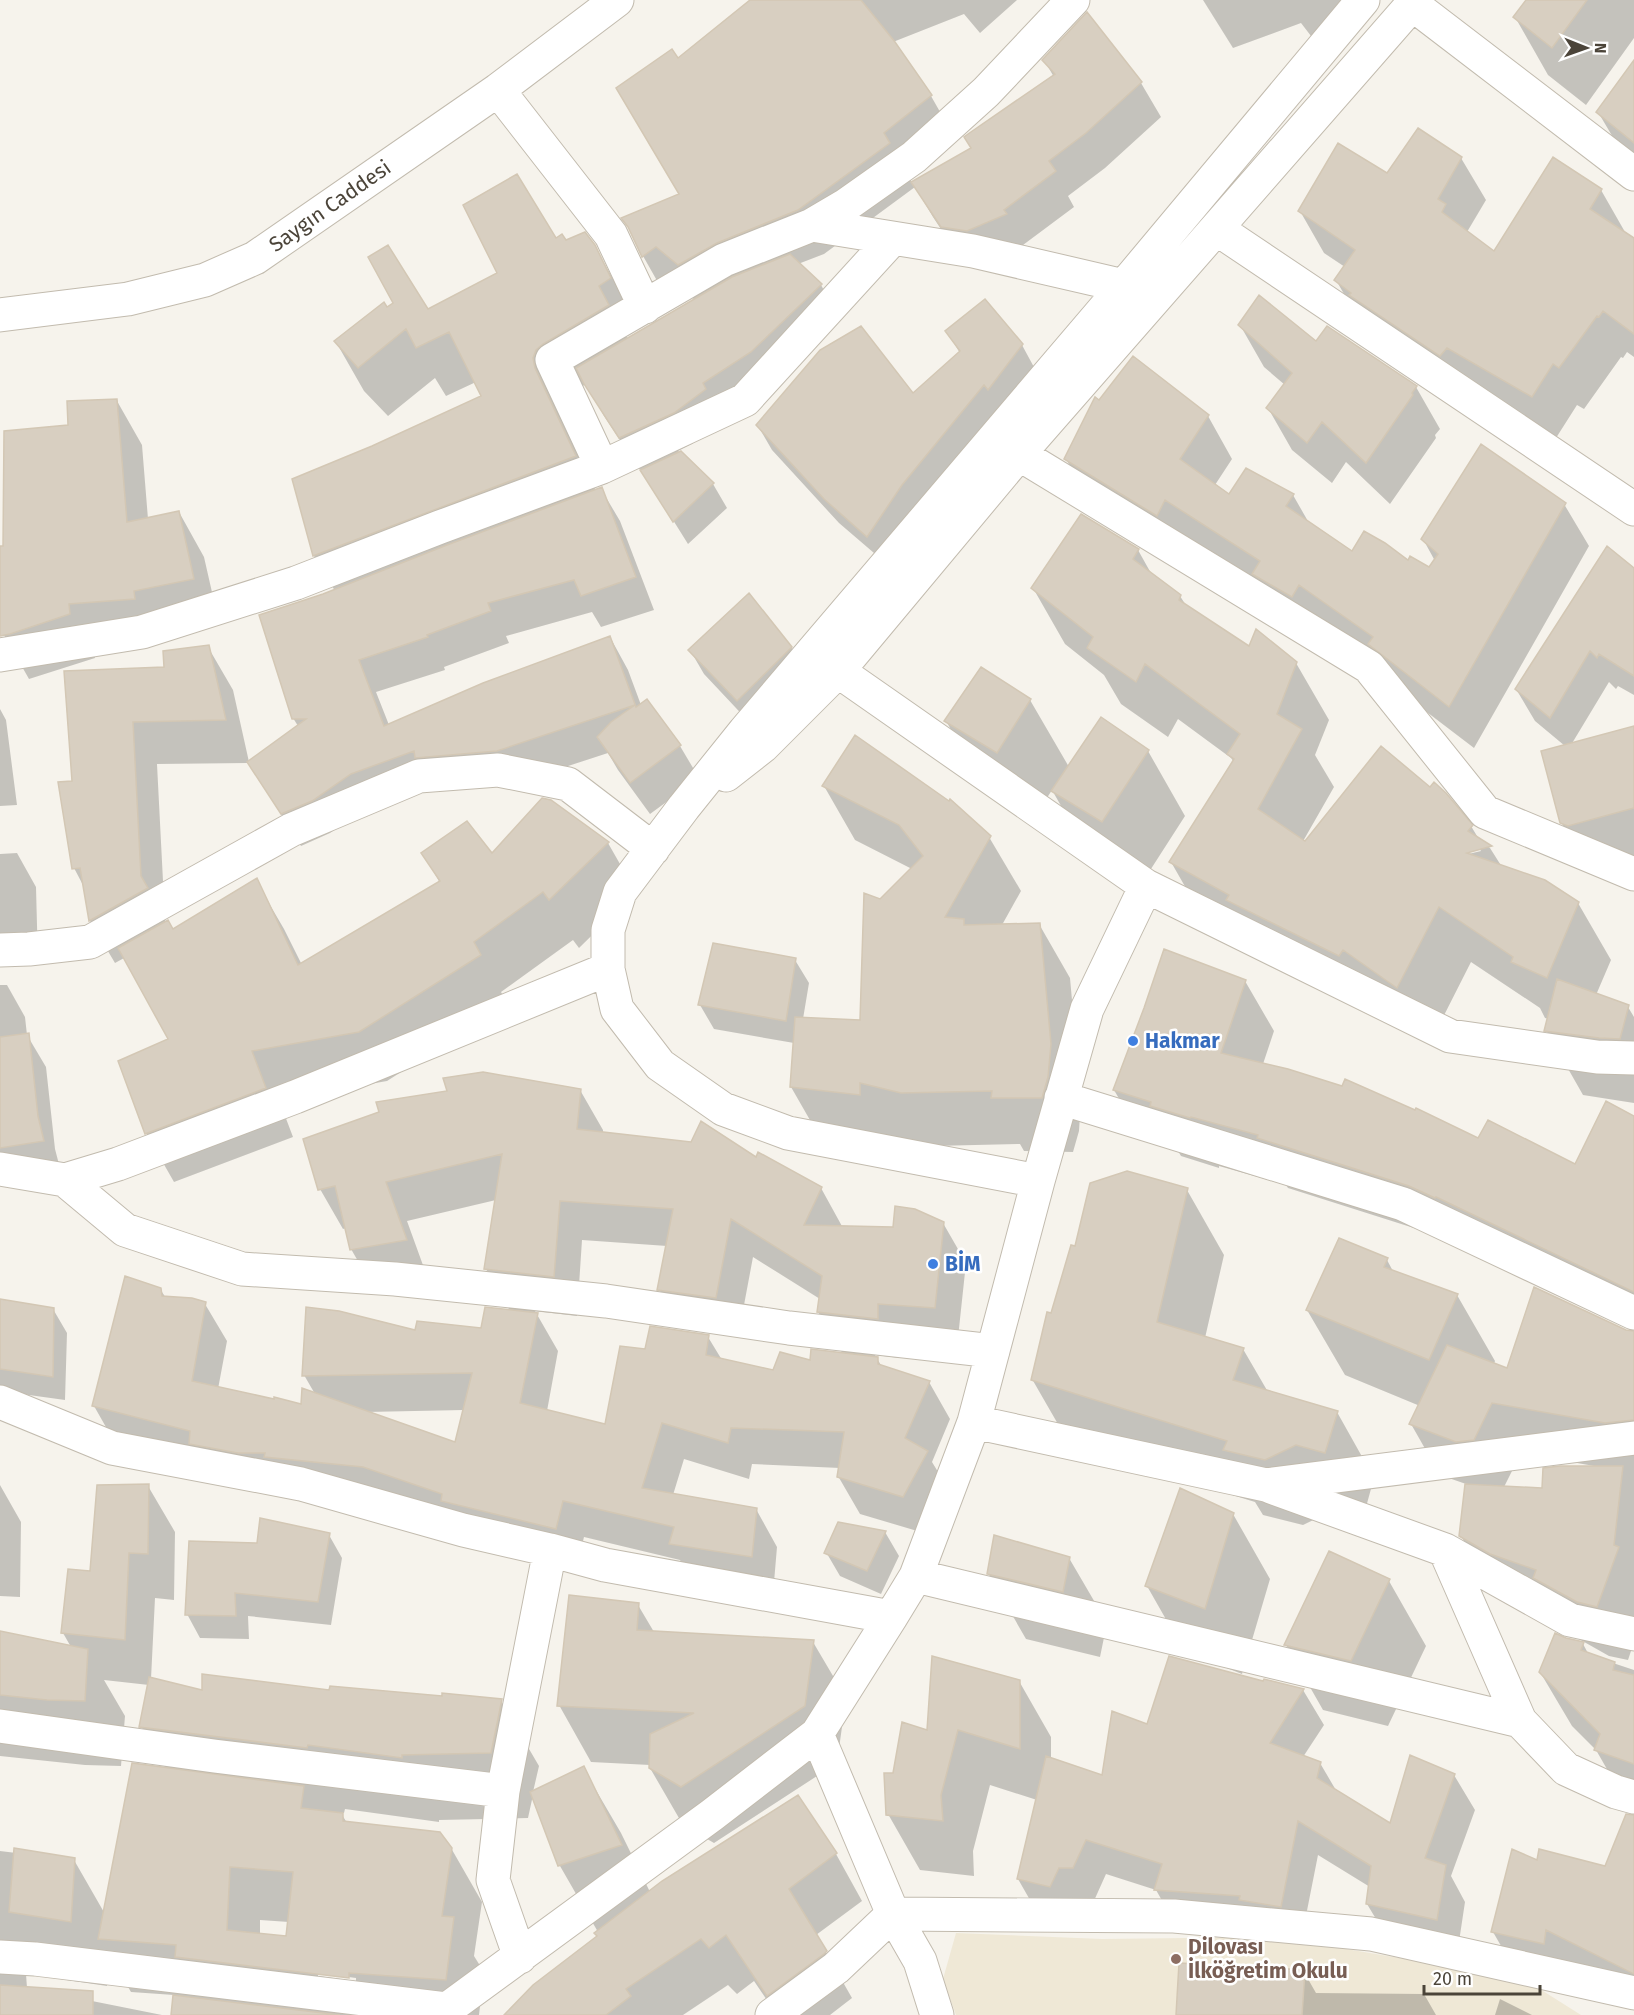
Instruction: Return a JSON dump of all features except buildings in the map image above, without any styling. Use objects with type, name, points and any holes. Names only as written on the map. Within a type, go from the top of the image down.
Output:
[{"type":"street","name":"Saygın Caddesi","points":[[0,315],[128,299],[205,280],[255,258],[498,90],[617,0]]},
{"type":"street","points":[[602,467],[552,360],[724,260],[812,225],[846,205],[914,157],[986,92],[1073,0]]},
{"type":"street","points":[[1038,1181],[788,1133],[723,1109],[660,1065],[617,1009],[608,969],[608,930],[620,892],[684,807],[812,650],[1124,286],[1363,0]]},
{"type":"street","points":[[684,807],[763,746],[838,671],[1019,454],[1414,2],[1634,174]]},
{"type":"street","points":[[498,90],[611,234],[645,308]]},
{"type":"street","points":[[812,225],[973,251],[1124,286]]},
{"type":"street","points":[[1217,229],[1634,509]]},
{"type":"street","points":[[0,655],[142,632],[296,584],[440,527],[602,467],[745,400],[892,239]]},
{"type":"street","points":[[1019,454],[1368,667],[1485,812],[1634,874]]},
{"type":"street","points":[[838,671],[1146,886],[1450,1036],[1597,1057],[1634,1058]]},
{"type":"street","points":[[0,950],[90,942],[291,830],[419,776],[498,770],[568,784],[653,849]]},
{"type":"street","points":[[0,1957],[47,1961],[443,2012],[712,1815],[817,1734],[916,1576],[974,1422],[1038,1181],[1087,1009],[1146,886]]},
{"type":"street","points":[[0,1169],[65,1179],[118,1164],[295,1097],[608,969]]},
{"type":"street","points":[[1061,1098],[1403,1204],[1634,1313]]},
{"type":"street","points":[[65,1179],[125,1230],[242,1269],[395,1280],[606,1301],[789,1328],[993,1351]]},
{"type":"street","points":[[0,1402],[112,1448],[301,1484],[463,1530],[605,1565],[891,1617]]},
{"type":"street","points":[[974,1422],[1266,1485],[1445,1550],[1570,1620],[1634,1634]]},
{"type":"street","points":[[1266,1485],[1634,1438]]},
{"type":"street","points":[[519,1956],[493,1880],[503,1791],[550,1550]]},
{"type":"street","points":[[1445,1550],[1520,1720],[1566,1769],[1616,1792],[1634,1797]]},
{"type":"street","points":[[916,1576],[1520,1720]]},
{"type":"street","points":[[0,1726],[214,1756],[503,1791]]},
{"type":"street","points":[[817,1734],[893,1914],[920,1961],[937,2015]]},
{"type":"street","points":[[772,2015],[836,1968],[893,1914],[1174,1916],[1371,1934],[1576,1978],[1634,1993]]},
{"type":"shaded area","name":"Dilovası İlköğretim Okulu","points":[[956,1933],[1102,1939],[1275,1937],[1524,1979],[1581,2015],[956,2015],[943,1979]]},
{"type":"place","name":"Hakmar","points":[[1133,1041]]},
{"type":"place","name":"BİM","points":[[933,1264]]},
{"type":"place","name":"Dilovası İlköğretim Okulu","points":[[1176,1959]]}]
